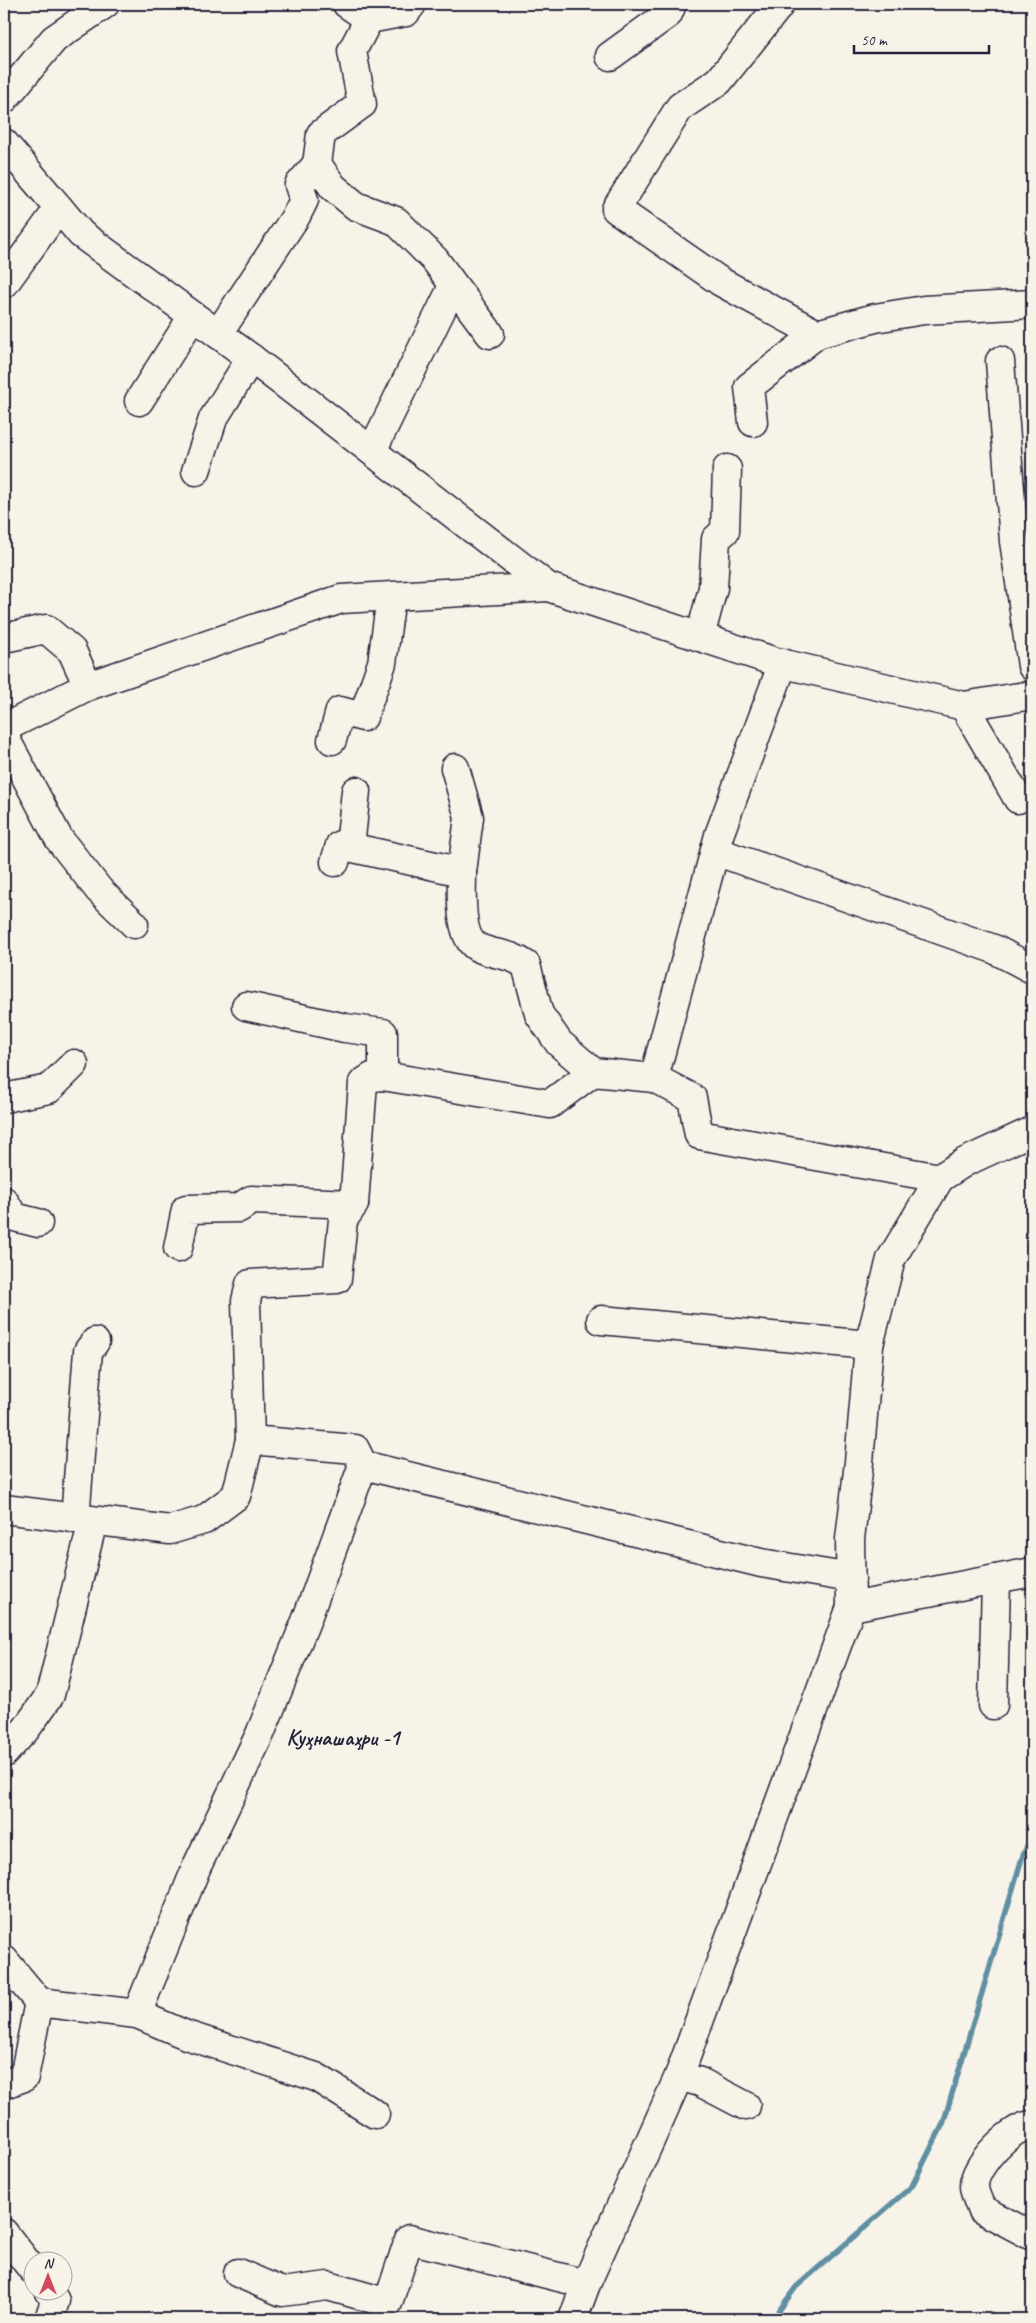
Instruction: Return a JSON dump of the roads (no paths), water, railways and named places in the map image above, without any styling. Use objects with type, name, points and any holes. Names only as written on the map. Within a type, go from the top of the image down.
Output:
[{"type":"street","points":[[4,99],[54,39],[106,4]]},
{"type":"street","points":[[346,4],[369,19],[406,12],[412,4]]},
{"type":"street","points":[[610,56],[668,14],[672,4]]},
{"type":"street","points":[[778,4],[778,7],[720,81],[680,107],[616,209],[721,282],[817,334]]},
{"type":"street","points":[[218,334],[296,216],[304,200],[299,185],[317,164],[321,134],[362,104],[352,51],[369,19]]},
{"type":"street","points":[[4,142],[81,234],[251,358],[548,587],[784,663],[964,706],[1032,695]]},
{"type":"street","points":[[317,164],[333,187],[356,206],[396,221],[435,260],[490,334]]},
{"type":"street","points":[[4,284],[59,208]]},
{"type":"street","points":[[372,451],[453,286]]},
{"type":"street","points":[[752,422],[749,387],[817,334],[875,318],[924,310],[1032,304]]},
{"type":"street","points":[[139,401],[193,316]]},
{"type":"street","points":[[196,471],[213,418],[251,358]]},
{"type":"street","points":[[1000,361],[1014,541],[1032,666]]},
{"type":"street","points":[[700,637],[713,588],[716,539],[725,531],[727,469]]},
{"type":"street","points":[[4,728],[88,686],[341,599],[548,587]]},
{"type":"street","points":[[332,740],[340,711],[363,717],[382,663],[391,597]]},
{"type":"street","points":[[4,638],[46,629],[72,651],[88,686]]},
{"type":"street","points":[[654,1078],[715,851],[784,663]]},
{"type":"street","points":[[964,706],[1018,799]]},
{"type":"street","points":[[4,736],[59,839],[99,890],[134,924]]},
{"type":"street","points":[[455,768],[469,817],[462,872],[463,921],[468,936],[478,948],[512,956],[526,965],[539,1014],[559,1043],[593,1072],[654,1078],[692,1098],[698,1135],[940,1178]]},
{"type":"street","points":[[356,791],[343,855],[462,872]]},
{"type":"street","points":[[715,851],[994,949],[1032,969]]},
{"type":"street","points":[[246,1006],[345,1028],[383,1033],[383,1076]]},
{"type":"street","points":[[4,1098],[49,1089],[74,1064]]},
{"type":"street","points":[[4,1510],[170,1530],[204,1520],[236,1496],[250,1440],[246,1301],[250,1284],[336,1279],[344,1220],[354,1204],[363,1083],[372,1077],[383,1076],[550,1104],[593,1072]]},
{"type":"street","points":[[573,2319],[586,2284],[679,2076],[851,1607],[850,1538],[859,1462],[869,1345],[891,1259],[940,1178],[965,1162],[1032,1131]]},
{"type":"street","points":[[178,1248],[186,1209],[240,1208],[251,1200],[354,1204]]},
{"type":"street","points":[[4,1202],[14,1217],[38,1223]]},
{"type":"street","points":[[601,1320],[869,1345]]},
{"type":"street","points":[[4,1753],[26,1729],[50,1695],[84,1520],[88,1351],[95,1342]]},
{"type":"street","points":[[137,2014],[197,1866],[264,1725],[306,1622],[363,1465],[355,1449],[250,1440]]},
{"type":"street","points":[[363,1465],[761,1564],[851,1578]]},
{"type":"street","points":[[851,1607],[1032,1572]]},
{"type":"street","points":[[993,1705],[996,1579]]},
{"type":"street","points":[[4,1960],[39,2002],[137,2014],[186,2035],[316,2077],[375,2114]]},
{"type":"street","points":[[4,2084],[24,2077],[39,2002]]},
{"type":"street","points":[[679,2076],[700,2082],[746,2106]]},
{"type":"street","points":[[1032,2125],[1010,2134],[984,2160],[974,2186],[980,2209],[1032,2236]]},
{"type":"street","points":[[4,2233],[22,2256]]},
{"type":"street","points":[[238,2273],[282,2292],[328,2286],[388,2303],[409,2239],[586,2284]]},
{"type":"street","points":[[49,2319],[54,2300]]},
{"type":"waterway","points":[[773,2319],[796,2287],[912,2186],[943,2124],[1022,1858],[1032,1834]]},
{"type":"district","name":"Куҳнашаҳри -1","points":[[343,1738]]}]
